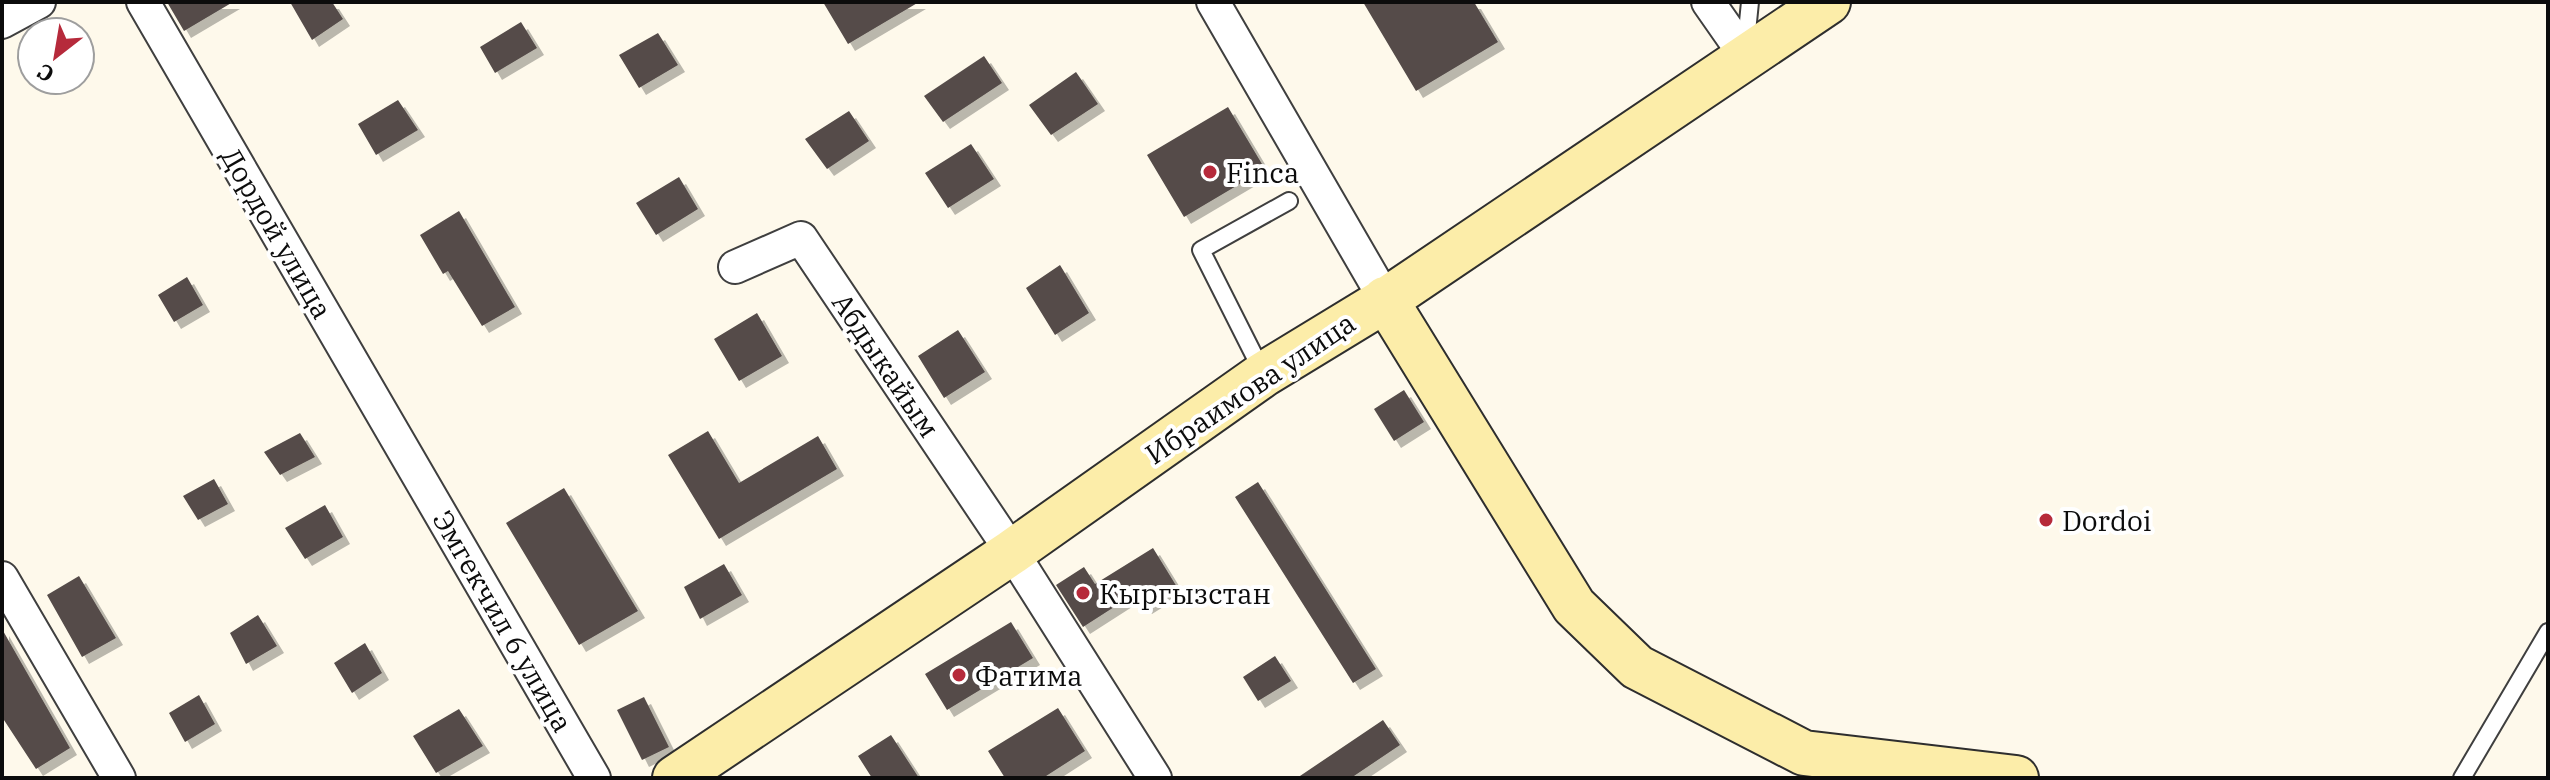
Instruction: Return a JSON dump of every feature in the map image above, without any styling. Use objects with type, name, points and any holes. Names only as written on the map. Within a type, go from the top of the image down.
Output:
[{"type":"main road","name":"Ибраимова улица","points":[[675,778],[1012,552],[1264,374],[1385,299],[1828,2]]},
{"type":"main road","points":[[1385,299],[1574,606],[1637,667],[1804,753],[2016,778]]},
{"type":"street","points":[[2,22],[39,2]]},
{"type":"street","name":"Дордой улица","points":[[143,2],[411,465]]},
{"type":"street","points":[[1213,2],[1385,299]]},
{"type":"street","points":[[1708,2],[1745,55]]},
{"type":"street","name":"Абдыкайым","points":[[735,267],[801,238],[1012,552]]},
{"type":"street","name":"Эмгекчил 6 улица","points":[[411,465],[594,778]]},
{"type":"street","points":[[1012,552],[1155,778]]},
{"type":"street","points":[[2,578],[119,778]]},
{"type":"lane","points":[[1745,55],[1750,2]]},
{"type":"lane","points":[[1264,374],[1201,250],[1289,201]]},
{"type":"lane","points":[[2462,778],[2548,632]]},
{"type":"building","points":[[167,2],[233,2],[184,31]]},
{"type":"building","points":[[290,2],[332,2],[343,19],[312,40]]},
{"type":"building","points":[[823,2],[919,2],[848,44]]},
{"type":"building","points":[[1363,2],[1474,2],[1498,42],[1416,91]]},
{"type":"building","points":[[521,22],[537,48],[495,73],[480,47]]},
{"type":"building","points":[[658,33],[678,65],[639,88],[619,55]]},
{"type":"building","points":[[984,56],[1002,83],[943,122],[924,96]]},
{"type":"building","points":[[1076,72],[1098,104],[1051,135],[1029,105]]},
{"type":"building","points":[[398,100],[418,130],[376,155],[358,124]]},
{"type":"building","points":[[1228,107],[1265,169],[1184,217],[1147,155]]},
{"type":"building","points":[[849,111],[869,141],[827,169],[805,139]]},
{"type":"building","points":[[971,144],[994,179],[948,208],[925,173]]},
{"type":"building","points":[[679,177],[698,209],[656,235],[636,203]]},
{"type":"building","points":[[459,211],[515,307],[482,326],[448,271],[443,274],[420,235]]},
{"type":"building","points":[[1060,265],[1089,313],[1055,335],[1026,288]]},
{"type":"building","points":[[187,277],[203,305],[174,322],[158,295]]},
{"type":"building","points":[[757,313],[782,356],[739,381],[714,339]]},
{"type":"building","points":[[958,330],[985,372],[944,398],[918,356]]},
{"type":"building","points":[[1404,390],[1424,422],[1394,441],[1374,409]]},
{"type":"building","points":[[708,431],[739,483],[818,436],[837,469],[719,539],[668,455]]},
{"type":"building","points":[[300,433],[315,457],[280,475],[264,452]]},
{"type":"building","points":[[214,479],[228,504],[198,520],[183,496]]},
{"type":"building","points":[[1258,482],[1376,669],[1353,683],[1235,497]]},
{"type":"building","points":[[564,488],[638,611],[579,645],[506,523]]},
{"type":"building","points":[[325,505],[343,537],[305,559],[285,528]]},
{"type":"building","points":[[1153,548],[1177,587],[1145,607],[1136,593],[1083,627],[1056,585],[1084,567],[1095,584]]},
{"type":"building","points":[[724,564],[742,595],[700,619],[684,587]]},
{"type":"building","points":[[79,576],[116,638],[82,657],[47,595]]},
{"type":"building","points":[[258,615],[277,646],[246,664],[230,633]]},
{"type":"building","points":[[1011,622],[1033,658],[947,710],[925,674]]},
{"type":"building","points":[[2,629],[70,748],[36,769],[2,717]]},
{"type":"building","points":[[365,643],[382,673],[352,693],[334,663]]},
{"type":"building","points":[[1275,656],[1291,681],[1258,701],[1243,677]]},
{"type":"building","points":[[199,695],[215,724],[185,742],[169,713]]},
{"type":"building","points":[[644,697],[669,747],[642,760],[617,710]]},
{"type":"building","points":[[1058,708],[1085,751],[1043,778],[1005,778],[988,751]]},
{"type":"building","points":[[459,709],[483,746],[436,773],[413,736]]},
{"type":"building","points":[[1383,720],[1400,745],[1351,778],[1297,778]]},
{"type":"building","points":[[891,735],[919,778],[872,778],[858,756]]},
{"type":"place","name":"Finca","points":[[1210,172]]},
{"type":"place","name":"Dordoi","points":[[2046,520]]},
{"type":"place","name":"Кыргызстан","points":[[1083,593]]},
{"type":"place","name":"Фатима","points":[[959,675]]}]
